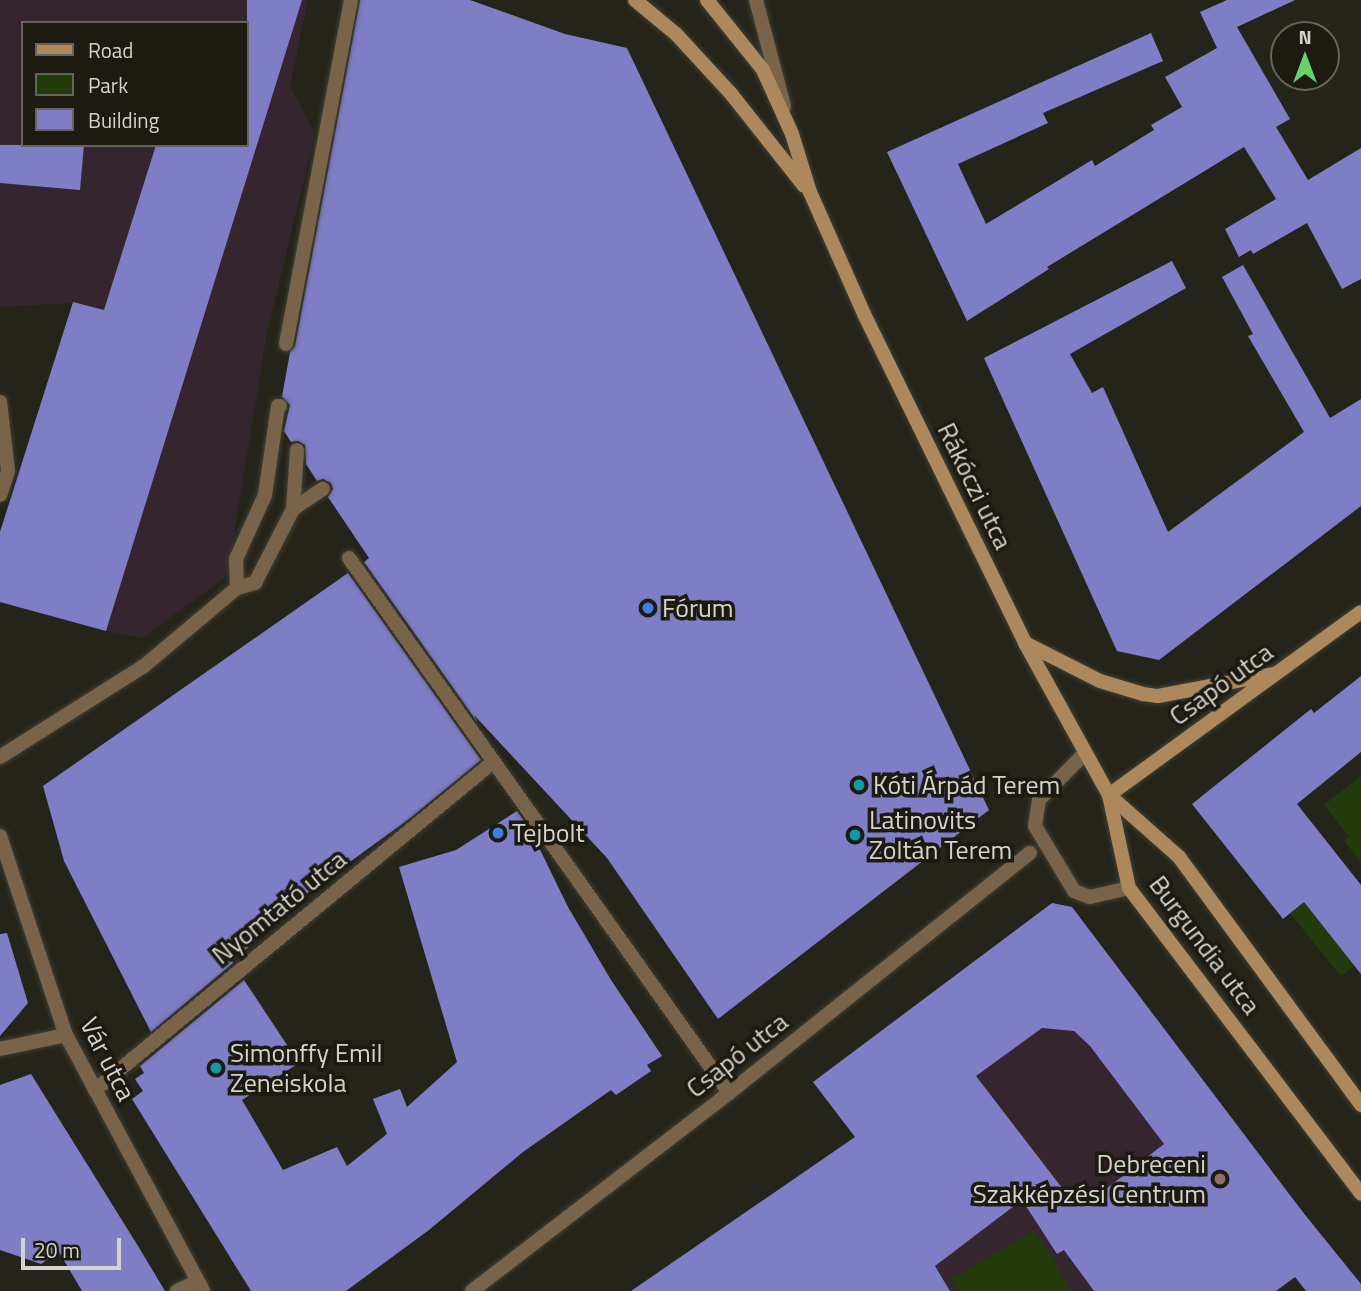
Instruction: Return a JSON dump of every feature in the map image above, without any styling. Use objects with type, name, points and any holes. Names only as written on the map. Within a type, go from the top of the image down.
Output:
[{"type":"street","points":[[286,344],[330,129],[351,0]]},
{"type":"street","name":"Rákóczi utca","points":[[635,0],[677,34],[732,95],[810,192]]},
{"type":"street","name":"Rákóczi utca","points":[[707,0],[764,71],[792,134]]},
{"type":"street","name":"Rákóczi utca","points":[[755,0],[810,192],[865,316],[1024,643],[1109,795]]},
{"type":"street","points":[[343,38],[346,58]]},
{"type":"street","points":[[0,402],[8,471],[0,495]]},
{"type":"street","points":[[237,588],[236,559],[265,495],[280,406]]},
{"type":"street","points":[[0,757],[144,666],[237,588],[255,583],[293,509],[296,450]]},
{"type":"street","points":[[293,509],[323,489]]},
{"type":"street","points":[[349,558],[729,1093]]},
{"type":"street","name":"Csapó utca","points":[[1109,795],[1361,612]]},
{"type":"street","points":[[1024,643],[1100,681],[1158,696],[1277,673]]},
{"type":"street","points":[[1085,753],[1039,800],[1035,826],[1074,891],[1090,897],[1129,888]]},
{"type":"street","name":"Nyomtató utca","points":[[95,1090],[494,762]]},
{"type":"street","name":"Burgundia utca","points":[[1109,795],[1129,888],[1361,1194]]},
{"type":"street","name":"Burgundia utca","points":[[1109,795],[1179,858],[1361,1105]]},
{"type":"street","name":"Vár utca","points":[[0,836],[66,1035],[201,1286]]},
{"type":"street","name":"Csapó utca","points":[[472,1291],[729,1093],[1030,853]]},
{"type":"street","points":[[0,1049],[66,1035]]},
{"type":"street","points":[[177,1291],[201,1286]]},
{"type":"shaded area","points":[[0,0],[308,0],[290,86],[315,134],[267,333],[227,576],[143,638],[106,631],[0,602],[0,532],[73,303],[0,307]]},
{"type":"shaded area","points":[[1052,903],[1072,907],[1302,1211],[1215,1291],[950,1291],[855,1137],[813,1082]]},
{"type":"green space","points":[[1361,776],[1361,862],[1344,841],[1349,837],[1324,805]]},
{"type":"green space","points":[[1304,902],[1355,965],[1341,976],[1290,913]]},
{"type":"green space","points":[[1035,1230],[1072,1291],[959,1291],[951,1279]]},
{"type":"building","points":[[247,0],[302,0],[106,631],[0,602],[0,532],[73,302],[104,310],[155,147],[248,147]]},
{"type":"building","name":"Fórum","points":[[360,0],[470,0],[565,34],[627,48],[989,810],[718,1019],[607,858],[474,715],[478,723],[364,562],[369,558],[328,497],[333,489],[331,483],[323,479],[317,481],[306,464],[305,445],[298,441],[291,442],[284,431],[290,405],[282,397],[290,352],[295,346]]},
{"type":"building","points":[[1227,0],[1295,0],[1237,27],[1270,84],[1270,91],[1274,91],[1290,119],[1276,127],[1308,180],[1361,148],[1361,279],[1342,289],[1307,223],[1253,254],[1251,250],[1239,257],[1225,229],[1276,199],[1244,147],[1047,267],[1049,269],[967,321],[887,152],[1151,33],[1163,61],[1043,113],[1048,123],[958,164],[986,224],[1092,160],[1095,166],[1154,130],[1151,125],[1182,107],[1165,77],[1217,48],[1200,12]]},
{"type":"building","points":[[0,145],[84,147],[80,190],[0,183]]},
{"type":"building","points":[[1172,261],[1186,288],[1070,354],[1092,393],[1103,387],[1168,532],[1304,432],[1248,336],[1253,334],[1222,277],[1243,265],[1330,418],[1361,399],[1361,506],[1159,660],[1117,651],[984,358]]},
{"type":"building","points":[[348,573],[481,760],[409,819],[281,912],[284,917],[151,1032],[64,861],[43,786]]},
{"type":"building","points":[[1361,676],[1361,752],[1297,804],[1361,885],[1361,974],[1304,902],[1283,919],[1192,804],[1311,709],[1314,713]]},
{"type":"building","points":[[517,811],[531,831],[568,907],[611,980],[662,1056],[647,1065],[651,1071],[616,1095],[611,1090],[523,1152],[429,1230],[346,1291],[251,1291],[132,1099],[143,1091],[135,1079],[144,1073],[140,1066],[244,980],[299,1063],[242,1100],[283,1170],[337,1147],[347,1166],[387,1134],[373,1099],[400,1089],[407,1107],[457,1062],[399,867],[456,850]]},
{"type":"building","points":[[1052,903],[1072,907],[1302,1211],[1361,1284],[1361,1291],[1306,1291],[1295,1277],[1276,1291],[1094,1291],[1064,1250],[1057,1254],[1022,1200],[935,1266],[950,1291],[631,1291],[855,1137],[813,1082]],"holes":[[[1042,1028],[1074,1031],[1090,1046],[1164,1144],[1084,1206],[1074,1193],[1069,1197],[976,1076]]]},
{"type":"building","points":[[7,933],[28,1003],[0,1036],[0,934]]},
{"type":"building","points":[[31,1074],[165,1291],[82,1291],[59,1252],[41,1264],[0,1250],[0,1085]]},
{"type":"place","name":"Fórum","points":[[648,608]]},
{"type":"place","name":"Kóti Árpád Terem","points":[[859,785]]},
{"type":"place","name":"Tejbolt","points":[[498,833]]},
{"type":"place","name":"Latinovits Zoltán Terem","points":[[855,835]]},
{"type":"place","name":"Simonffy Emil Zeneiskola","points":[[216,1068]]},
{"type":"place","name":"Debreceni Szakképzési Centrum","points":[[1220,1179]]}]
